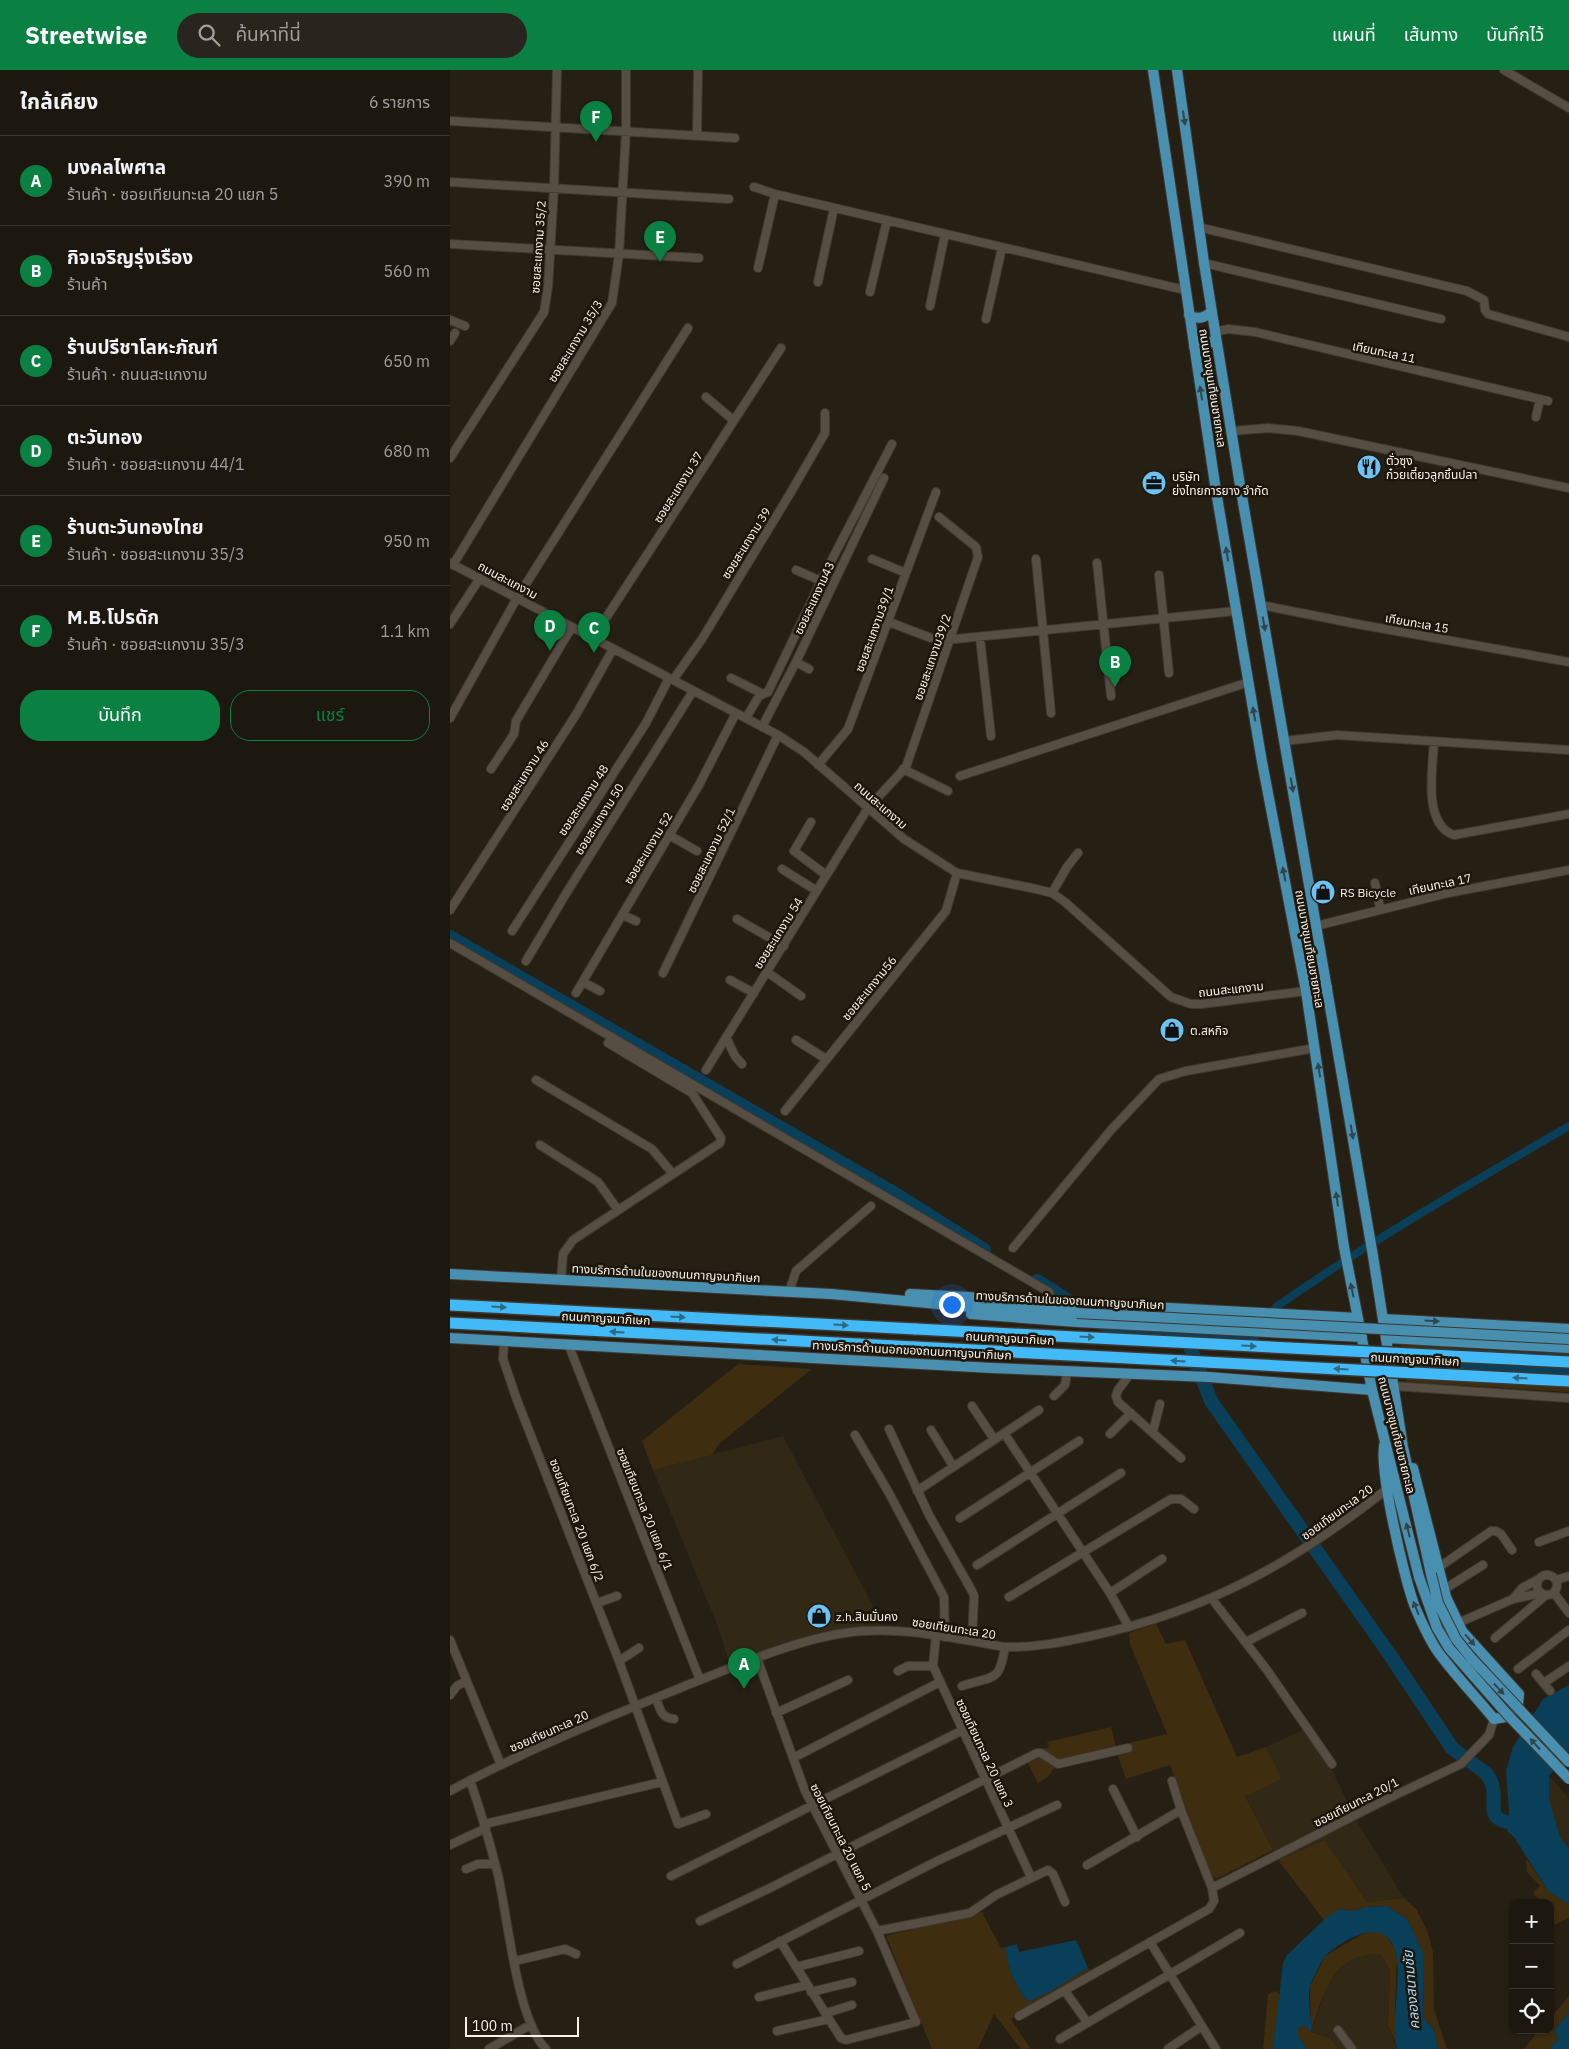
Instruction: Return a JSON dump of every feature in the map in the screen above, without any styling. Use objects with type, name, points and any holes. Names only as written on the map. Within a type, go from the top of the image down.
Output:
[{"type":"highway","name":"ถนนกาญจนาภิเษก","points":[[450,1305],[1569,1362]]},
{"type":"highway","name":"ถนนกาญจนาภิเษก","points":[[450,1323],[1569,1381]]},
{"type":"main road","name":"ถนนบางขุนเทียนชายทะเล","points":[[1153,70],[1185,290],[1236,611],[1306,991],[1344,1247],[1372,1390],[1419,1577],[1437,1628],[1449,1648],[1507,1714],[1569,1779]]},
{"type":"main road","name":"ถนนบางขุนเทียนชายทะเล","points":[[1177,70],[1211,312],[1370,1236],[1403,1447],[1434,1571],[1438,1602],[1456,1639],[1498,1687],[1569,1762]]},
{"type":"main road","points":[[1189,315],[1195,318],[1202,318],[1211,312]]},
{"type":"main road","points":[[1194,347],[1204,340],[1217,343]]},
{"type":"main road","points":[[1306,991],[1327,987]]},
{"type":"main road","name":"ทางบริการด้านในของถนนกาญจนาภิเษก","points":[[450,1274],[832,1294],[981,1308],[1569,1338]]},
{"type":"main road","points":[[832,1294],[902,1294],[1358,1318]]},
{"type":"main road","points":[[832,1294],[965,1313],[1121,1325],[1362,1337]]},
{"type":"main road","points":[[1383,1319],[1569,1328]]},
{"type":"main road","name":"ทางบริการด้านนอกของถนนกาญจนาภิเษก","points":[[450,1338],[1067,1372],[1209,1377],[1372,1390]]},
{"type":"main road","points":[[1386,1338],[1569,1348]]},
{"type":"main road","points":[[1386,1440],[1382,1450],[1387,1489],[1393,1521],[1415,1606],[1437,1650],[1494,1720],[1505,1717],[1518,1704],[1518,1694],[1462,1632],[1434,1571]]},
{"type":"street","name":"ซอยสะแกงาม 35/2","points":[[450,458],[544,312],[554,188],[557,70]]},
{"type":"street","name":"ซอยสะแกงาม 35/3","points":[[451,564],[612,303],[619,254],[626,131],[626,70]]},
{"type":"street","points":[[697,136],[698,70]]},
{"type":"street","points":[[1504,70],[1569,108]]},
{"type":"street","points":[[450,121],[735,138]]},
{"type":"street","points":[[450,182],[729,198]]},
{"type":"street","points":[[754,187],[775,194],[1185,290]]},
{"type":"street","points":[[758,268],[775,194]]},
{"type":"street","points":[[818,282],[834,208]]},
{"type":"street","points":[[870,292],[887,220]]},
{"type":"street","points":[[1198,227],[1468,291],[1484,300],[1485,310],[1488,314],[1569,337]]},
{"type":"street","points":[[930,306],[946,234]]},
{"type":"street","points":[[450,244],[699,258]]},
{"type":"street","points":[[986,319],[1002,248]]},
{"type":"street","points":[[1204,263],[1441,319]]},
{"type":"street","points":[[450,320],[465,326]]},
{"type":"street","points":[[450,718],[517,598],[688,328]]},
{"type":"street","name":"เทียนทะเล 11","points":[[1215,332],[1228,329],[1255,332],[1332,352],[1544,400],[1536,417]]},
{"type":"street","points":[[450,341],[455,333]]},
{"type":"street","name":"ซอยสะแกงาม 37","points":[[593,638],[781,348]]},
{"type":"street","points":[[706,397],[733,420]]},
{"type":"street","name":"ซอยสะแกงาม 39","points":[[671,679],[702,639],[791,492],[825,433],[825,413]]},
{"type":"street","points":[[1232,431],[1268,428],[1298,431],[1569,488]]},
{"type":"street","points":[[746,718],[759,696],[768,692],[821,581],[892,444]]},
{"type":"street","name":"ซอยสะแกงาม43","points":[[762,727],[796,662],[884,478]]},
{"type":"street","name":"ซอยสะแกงาม39/1","points":[[818,765],[848,729],[936,492]]},
{"type":"street","name":"ซอยสะแกงาม39/2","points":[[868,808],[904,769],[978,552],[976,547],[939,517]]},
{"type":"street","points":[[872,559],[906,573]]},
{"type":"street","points":[[1036,559],[1051,713]]},
{"type":"street","points":[[1097,563],[1111,696]]},
{"type":"street","name":"ถนนสะแกงาม","points":[[451,564],[778,735],[818,765],[904,839],[957,873],[1052,894],[1071,906],[1171,996],[1183,1002],[1212,1004],[1306,991]]},
{"type":"street","points":[[796,570],[821,581]]},
{"type":"street","points":[[1159,575],[1169,673]]},
{"type":"street","points":[[450,624],[480,578]]},
{"type":"street","name":"เทียนทะเล 15","points":[[1261,604],[1357,624],[1569,662]]},
{"type":"street","points":[[889,622],[931,638],[949,639],[1044,632],[1236,611]]},
{"type":"street","points":[[491,769],[514,734],[516,721],[572,627]]},
{"type":"street","points":[[980,638],[991,736]]},
{"type":"street","name":"ซอยสะแกงาม 46","points":[[450,910],[577,712],[613,649]]},
{"type":"street","points":[[796,662],[809,669]]},
{"type":"street","points":[[731,678],[763,694]]},
{"type":"street","name":"ซอยสะแกงาม 48","points":[[512,931],[646,723],[671,679]]},
{"type":"street","points":[[960,776],[1248,682]]},
{"type":"street","name":"ซอยสะแกงาม 50","points":[[526,961],[566,892],[693,691]]},
{"type":"street","name":"ซอยสะแกงาม 52","points":[[576,993],[699,785],[736,713]]},
{"type":"street","name":"ซอยสะแกงาม 52/1","points":[[663,973],[778,735]]},
{"type":"street","points":[[1284,741],[1324,735],[1569,750]]},
{"type":"street","points":[[1434,741],[1431,803],[1438,819],[1448,833],[1454,835],[1569,814]]},
{"type":"street","points":[[904,769],[948,790]]},
{"type":"street","name":"ซอยสะแกงาม 54","points":[[706,1070],[868,808]]},
{"type":"street","points":[[811,822],[794,851],[826,875]]},
{"type":"street","points":[[669,835],[697,851]]},
{"type":"street","points":[[1052,894],[1067,867],[1078,853]]},
{"type":"street","points":[[782,869],[817,891]]},
{"type":"street","name":"เทียนทะเล 17","points":[[1316,926],[1380,908],[1569,870]]},
{"type":"street","name":"ซอยสะแกงาม56","points":[[785,1111],[946,911],[957,873]]},
{"type":"street","points":[[1375,883],[1380,908]]},
{"type":"street","points":[[623,915],[636,921]]},
{"type":"street","points":[[737,919],[784,946]]},
{"type":"street","points":[[450,943],[1051,1293],[1052,1301]]},
{"type":"street","points":[[767,972],[801,996]]},
{"type":"street","points":[[730,980],[754,993]]},
{"type":"street","points":[[583,982],[600,991]]},
{"type":"street","points":[[726,1037],[742,1064]]},
{"type":"street","points":[[796,1040],[826,1059]]},
{"type":"street","points":[[561,1280],[563,1254],[573,1240],[720,1143],[721,1138],[718,1129],[688,1090],[608,1043]]},
{"type":"street","points":[[1013,1248],[1111,1130],[1159,1079],[1186,1071],[1315,1048]]},
{"type":"street","points":[[536,1080],[652,1149],[673,1174]]},
{"type":"street","points":[[540,1145],[598,1182],[618,1210]]},
{"type":"street","points":[[789,1292],[796,1271],[871,1206]]},
{"type":"street","name":"ซอยเทียนทะเล 20 แยก 6/2","points":[[504,1342],[503,1359],[517,1400],[597,1603],[678,1824],[706,1814]]},
{"type":"street","name":"ซอยเทียนทะเล 20 แยก 6/1","points":[[569,1346],[700,1680]]},
{"type":"street","points":[[1054,1396],[1065,1385],[1067,1372]]},
{"type":"street","points":[[1130,1374],[1118,1390],[1116,1396],[1131,1413],[1181,1458]]},
{"type":"street","points":[[1394,1386],[1569,1398]]},
{"type":"street","points":[[1153,1431],[1160,1404]]},
{"type":"street","points":[[972,1406],[994,1439]]},
{"type":"street","points":[[917,1491],[1039,1410]]},
{"type":"street","points":[[1110,1434],[1131,1413]]},
{"type":"street","points":[[889,1429],[917,1491],[974,1596],[972,1641]]},
{"type":"street","points":[[931,1430],[953,1466]]},
{"type":"street","points":[[1004,1433],[1110,1593],[1129,1627]]},
{"type":"street","points":[[854,1435],[889,1493],[944,1597],[945,1636]]},
{"type":"street","points":[[960,1518],[1079,1441]]},
{"type":"street","points":[[977,1565],[1121,1473]]},
{"type":"street","name":"ซอยเทียนทะเล 20","points":[[450,1791],[501,1765],[700,1680],[757,1658],[844,1633],[882,1630],[945,1636],[1005,1647],[1058,1643],[1129,1627],[1212,1599],[1259,1576],[1313,1543],[1387,1489]]},
{"type":"street","points":[[1009,1598],[1082,1551],[1171,1499],[1181,1500],[1194,1509]]},
{"type":"street","points":[[1434,1571],[1491,1531],[1501,1534],[1512,1550]]},
{"type":"street","points":[[1540,1542],[1569,1531]]},
{"type":"street","points":[[1110,1593],[1162,1559]]},
{"type":"street","points":[[1443,1590],[1483,1565]]},
{"type":"street","points":[[1513,1599],[1522,1588],[1549,1575],[1556,1580],[1557,1590],[1554,1593]]},
{"type":"street","points":[[1556,1580],[1569,1576]]},
{"type":"street","points":[[1539,1580],[1537,1585],[1543,1594]]},
{"type":"street","points":[[1458,1623],[1513,1599],[1554,1593]]},
{"type":"street","points":[[1554,1593],[1569,1613]]},
{"type":"street","points":[[1495,1638],[1543,1594]]},
{"type":"street","points":[[597,1603],[617,1596]]},
{"type":"street","points":[[1212,1599],[1246,1642],[1332,1764]]},
{"type":"street","points":[[1246,1642],[1302,1613]]},
{"type":"street","points":[[1518,1668],[1569,1630]]},
{"type":"street","name":"ซอยเทียนทะเล 20 แยก 3","points":[[936,1635],[933,1666],[961,1731],[1030,1877]]},
{"type":"street","points":[[450,1640],[501,1765]]},
{"type":"street","points":[[962,1686],[996,1676],[1001,1669],[1005,1647]]},
{"type":"street","points":[[619,1661],[639,1648]]},
{"type":"street","name":"ซอยเทียนทะเล 20 แยก 5","points":[[757,1658],[811,1804],[877,1931],[916,2022],[844,2040],[827,2016]]},
{"type":"street","points":[[898,1671],[908,1666],[933,1666]]},
{"type":"street","points":[[1544,1683],[1569,1666]]},
{"type":"street","points":[[1536,1674],[1550,1691]]},
{"type":"street","points":[[776,1713],[848,1680]]},
{"type":"street","points":[[450,1694],[457,1686],[466,1681]]},
{"type":"street","points":[[793,1758],[940,1682]]},
{"type":"street","points":[[656,1698],[662,1714],[674,1719]]},
{"type":"street","name":"ซอยเทียนทะล 20/1","points":[[1212,1888],[1387,1799],[1461,1764],[1474,1753],[1489,1734],[1494,1720]]},
{"type":"street","points":[[672,1876],[811,1804],[961,1731]]},
{"type":"street","points":[[700,1921],[1037,1753],[1041,1753],[1058,1764],[1128,1748]]},
{"type":"street","points":[[470,1780],[495,1864],[530,2025],[538,2040],[546,2049]]},
{"type":"street","points":[[1019,2016],[1209,1909],[1214,1901],[1212,1888],[1181,1810],[1172,1781]]},
{"type":"street","points":[[450,1845],[485,1826],[662,1782]]},
{"type":"street","points":[[1112,1789],[1137,1837]]},
{"type":"street","points":[[737,1964],[861,1900],[1057,1805]]},
{"type":"street","points":[[1087,1865],[1181,1810]]},
{"type":"street","points":[[466,1868],[478,1864],[495,1864]]},
{"type":"street","points":[[877,1931],[970,1913],[996,1895],[1030,1877],[1050,1870],[1065,1902]]},
{"type":"street","points":[[1060,2039],[1240,1932]]},
{"type":"street","points":[[780,1941],[827,2016]]},
{"type":"street","points":[[1150,1942],[1216,2049]]},
{"type":"street","points":[[515,1961],[565,1949],[576,1954]]},
{"type":"street","points":[[796,1967],[859,1951]]},
{"type":"street","points":[[759,1998],[852,1982]]},
{"type":"street","points":[[1065,1991],[1087,2022]]},
{"type":"street","points":[[777,2031],[827,2016],[852,2006]]},
{"type":"street","points":[[489,2049],[530,2025]]},
{"type":"street","points":[[1168,2049],[1202,2026]]},
{"type":"street","points":[[1338,2030],[1352,2049]]},
{"type":"shaded area","points":[[1401,1344],[1569,1351],[1569,1392],[1407,1382]]},
{"type":"shaded area","points":[[738,1364],[812,1369],[719,1444],[712,1455],[653,1470],[642,1441]]},
{"type":"shaded area","points":[[783,1436],[872,1604],[880,1625],[871,1625],[803,1642],[730,1665],[717,1624],[653,1470]]},
{"type":"shaded area","points":[[1156,1624],[1166,1644],[1185,1640],[1237,1757],[1266,1747],[1282,1779],[1245,1796],[1273,1850],[1216,1879],[1209,1871],[1170,1765],[1126,1779],[1115,1748],[1058,1763],[1048,1777],[1038,1783],[1028,1763],[1043,1757],[1041,1750],[1049,1747],[1047,1742],[1111,1727],[1116,1746],[1167,1734],[1130,1644],[1129,1633]]},
{"type":"shaded area","points":[[1311,1726],[1356,1820],[1404,1898],[1367,1902],[1325,1840],[1278,1860],[1245,1795],[1282,1779],[1266,1747]]},
{"type":"shaded area","points":[[1549,1776],[1569,1798],[1569,1849],[1560,1837],[1549,1800]]},
{"type":"shaded area","points":[[1325,1840],[1367,1902],[1404,1898],[1416,1909],[1427,1930],[1433,1952],[1434,2009],[1447,2049],[1438,2049],[1434,2030],[1423,2017],[1424,1955],[1407,1919],[1387,1906],[1365,1907],[1354,1911],[1340,1909],[1324,1920],[1278,1860]]},
{"type":"shaded area","points":[[1526,1858],[1549,1892],[1569,1904],[1569,1918],[1554,1925],[1554,1899],[1537,1899],[1533,1892],[1540,1886],[1527,1872]]},
{"type":"shaded area","points":[[982,1912],[1001,1948],[1006,1947],[1008,1962],[1013,1976],[1028,2002],[1088,1968],[1091,1972],[1011,2019],[1031,2049],[1021,2049],[994,2014],[978,2049],[932,2049],[886,1936]]},
{"type":"shaded area","points":[[1377,1930],[1386,1935],[1395,1949],[1397,1960],[1396,2043],[1388,2025],[1390,1970],[1381,1954],[1364,1955],[1351,1960],[1332,1978],[1326,1989],[1311,2032],[1330,2038],[1339,2049],[1307,2049],[1298,2036],[1298,2028],[1304,2025],[1311,2031],[1310,1986],[1325,1956],[1364,1933]]},
{"type":"shaded area","points":[[1364,1954],[1381,1954],[1390,1970],[1388,2025],[1397,2049],[1339,2049],[1330,2038],[1311,2032],[1329,1981],[1346,1962]]},
{"type":"shaded area","points":[[1276,1991],[1280,1995],[1273,2049],[1263,2049],[1268,1994]]},
{"type":"shaded area","points":[[1569,1996],[1569,2012],[1555,2030],[1558,2039],[1550,2049],[1524,2049],[1536,2034],[1554,2034],[1554,2013]]},
{"type":"water","points":[[1422,1347],[1569,1354],[1569,1386],[1408,1368],[1408,1350]]},
{"type":"water","points":[[1569,1685],[1569,1751],[1549,1776],[1549,1799],[1560,1837],[1569,1849],[1569,1904],[1549,1892],[1514,1837],[1507,1831],[1509,1813],[1506,1771],[1513,1747],[1543,1699]]},
{"type":"water","name":"คลองสนามชัย","points":[[1387,1906],[1407,1919],[1424,1955],[1423,2017],[1434,2030],[1438,2049],[1397,2049],[1395,2024],[1398,1972],[1395,1950],[1389,1940],[1382,1934],[1373,1932],[1353,1937],[1326,1955],[1322,1961],[1310,1986],[1311,2032],[1304,2025],[1298,2028],[1298,2036],[1307,2049],[1273,2049],[1283,1963],[1287,1955],[1327,1917],[1340,1909],[1354,1911],[1365,1907]]},
{"type":"water","points":[[1076,1940],[1088,1968],[1051,1991],[1028,2002],[1013,1976],[1008,1962],[1006,1947],[1017,1944],[1019,1952]]},
{"type":"water","points":[[1569,2012],[1569,2049],[1550,2049],[1558,2039],[1555,2030]]},
{"type":"waterway","points":[[450,937],[892,1192],[984,1250]]},
{"type":"waterway","points":[[1269,1317],[1276,1307],[1348,1259],[1569,1126]]},
{"type":"waterway","points":[[1037,1281],[1078,1307]]},
{"type":"waterway","points":[[1096,1319],[1114,1331],[1185,1334],[1211,1401],[1390,1655],[1452,1748],[1487,1774],[1494,1793],[1495,1815],[1500,1820],[1510,1823],[1527,1824]]},
{"type":"waterway","points":[[1185,1334],[1255,1337],[1261,1328]]},
{"type":"place","name":"M.B.โปรดัก","points":[[596,142]]},
{"type":"place","name":"ร้านตะวันทองไทย","points":[[660,262]]},
{"type":"place","name":"ตั่วซุง ก๋วยเตี๋ยวลูกชิ้นปลา","points":[[1369,467]]},
{"type":"place","name":"บริษัท ย่งไทยการยาง จำกัด","points":[[1154,483]]},
{"type":"place","name":"ตะวันทอง","points":[[550,651]]},
{"type":"place","name":"ร้านปรีชาโลหะภัณฑ์","points":[[594,653]]},
{"type":"place","name":"กิจเจริญรุ่งเรือง","points":[[1115,687]]},
{"type":"place","name":"RS Bicycle","points":[[1323,892]]},
{"type":"place","name":"ต.สหกิจ","points":[[1172,1030]]},
{"type":"place","name":"z.h.สินมั่นคง","points":[[819,1616]]},
{"type":"place","name":"มงคลไพศาล","points":[[744,1689]]}]
